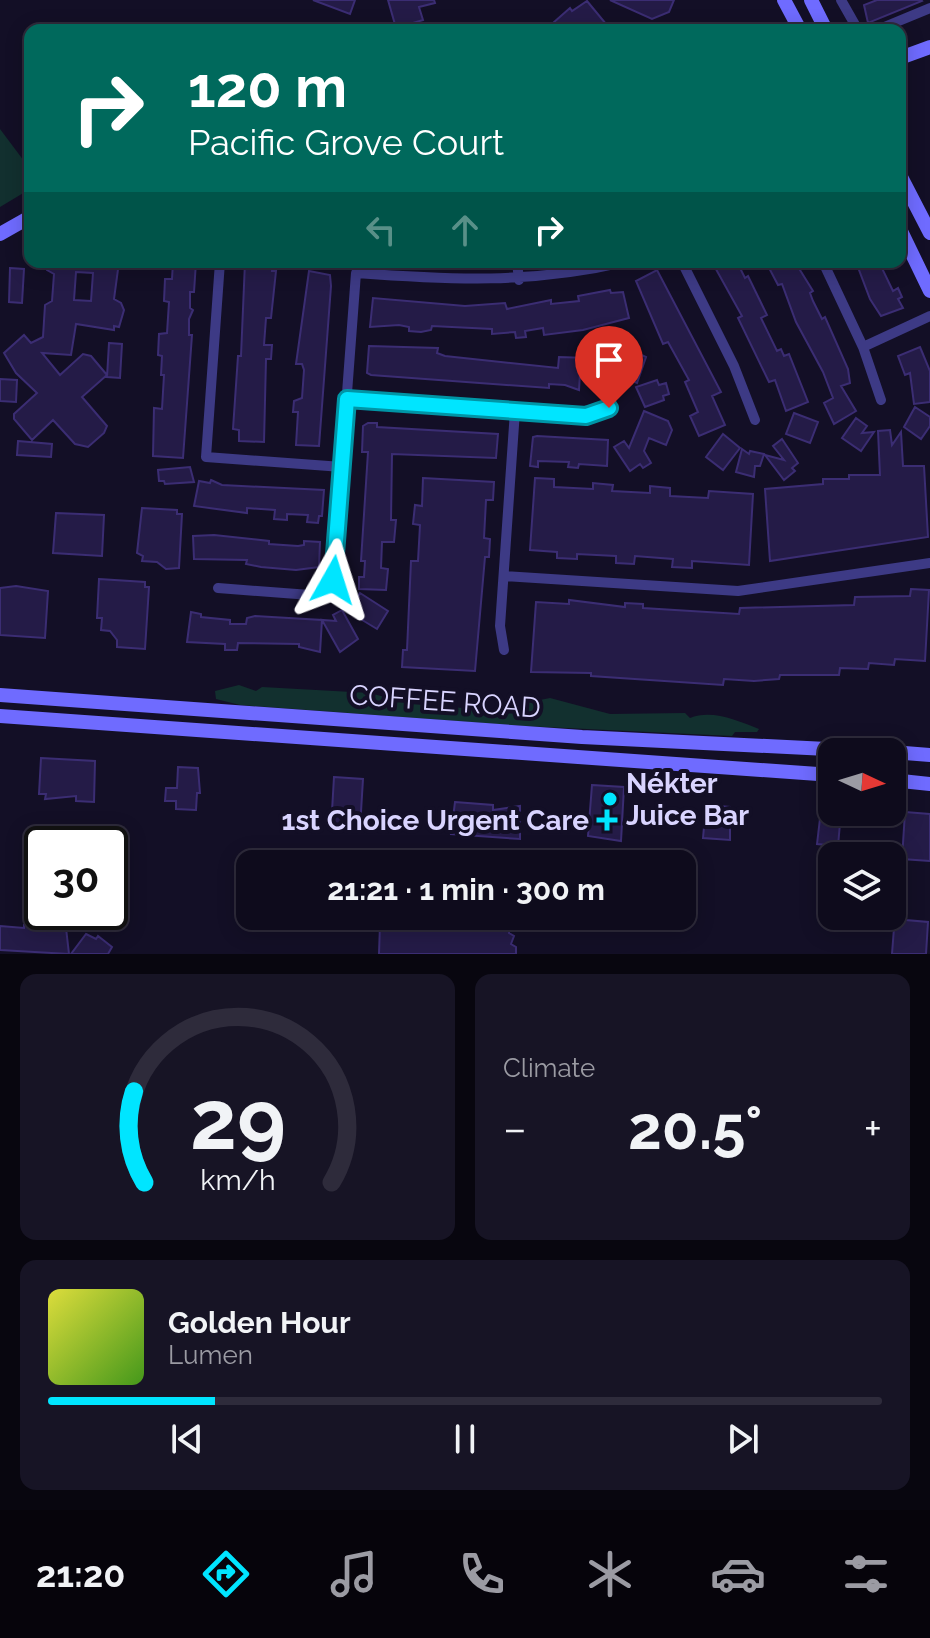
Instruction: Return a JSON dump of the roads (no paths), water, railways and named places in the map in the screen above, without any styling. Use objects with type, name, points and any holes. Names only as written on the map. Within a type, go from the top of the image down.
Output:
[{"type":"main road","points":[[784,0],[797,24]]},
{"type":"main road","points":[[811,0],[823,24]]},
{"type":"main road","points":[[906,56],[930,47]]},
{"type":"main road","points":[[906,187],[930,233]]},
{"type":"main road","points":[[0,234],[24,220]]},
{"type":"main road","points":[[906,241],[930,291]]},
{"type":"main road","name":"COFFEE ROAD","points":[[0,695],[582,737],[818,749]]},
{"type":"main road","name":"COFFEE ROAD","points":[[0,716],[818,774]]},
{"type":"main road","name":"COFFEE ROAD","points":[[906,753],[930,755]]},
{"type":"main road","points":[[906,781],[930,784]]},
{"type":"street","points":[[841,0],[854,24]]},
{"type":"street","points":[[891,24],[930,8]]},
{"type":"street","points":[[220,268],[206,457],[342,467]]},
{"type":"street","points":[[518,268],[519,280]]},
{"type":"street","points":[[218,588],[310,595],[327,590],[335,568],[356,273],[466,281],[519,280],[590,268]]},
{"type":"street","points":[[685,268],[734,366],[755,420]]},
{"type":"street","points":[[826,268],[863,347],[881,400]]},
{"type":"street","points":[[863,347],[930,316]]},
{"type":"street","points":[[347,399],[586,416],[609,408]]},
{"type":"street","points":[[504,650],[500,626],[515,411]]},
{"type":"street","points":[[504,576],[738,591],[930,563]]},
{"type":"place","name":"Nékter Juice Bar","points":[[610,799]]},
{"type":"place","name":"1st Choice Urgent Care","points":[[607,820]]}]
